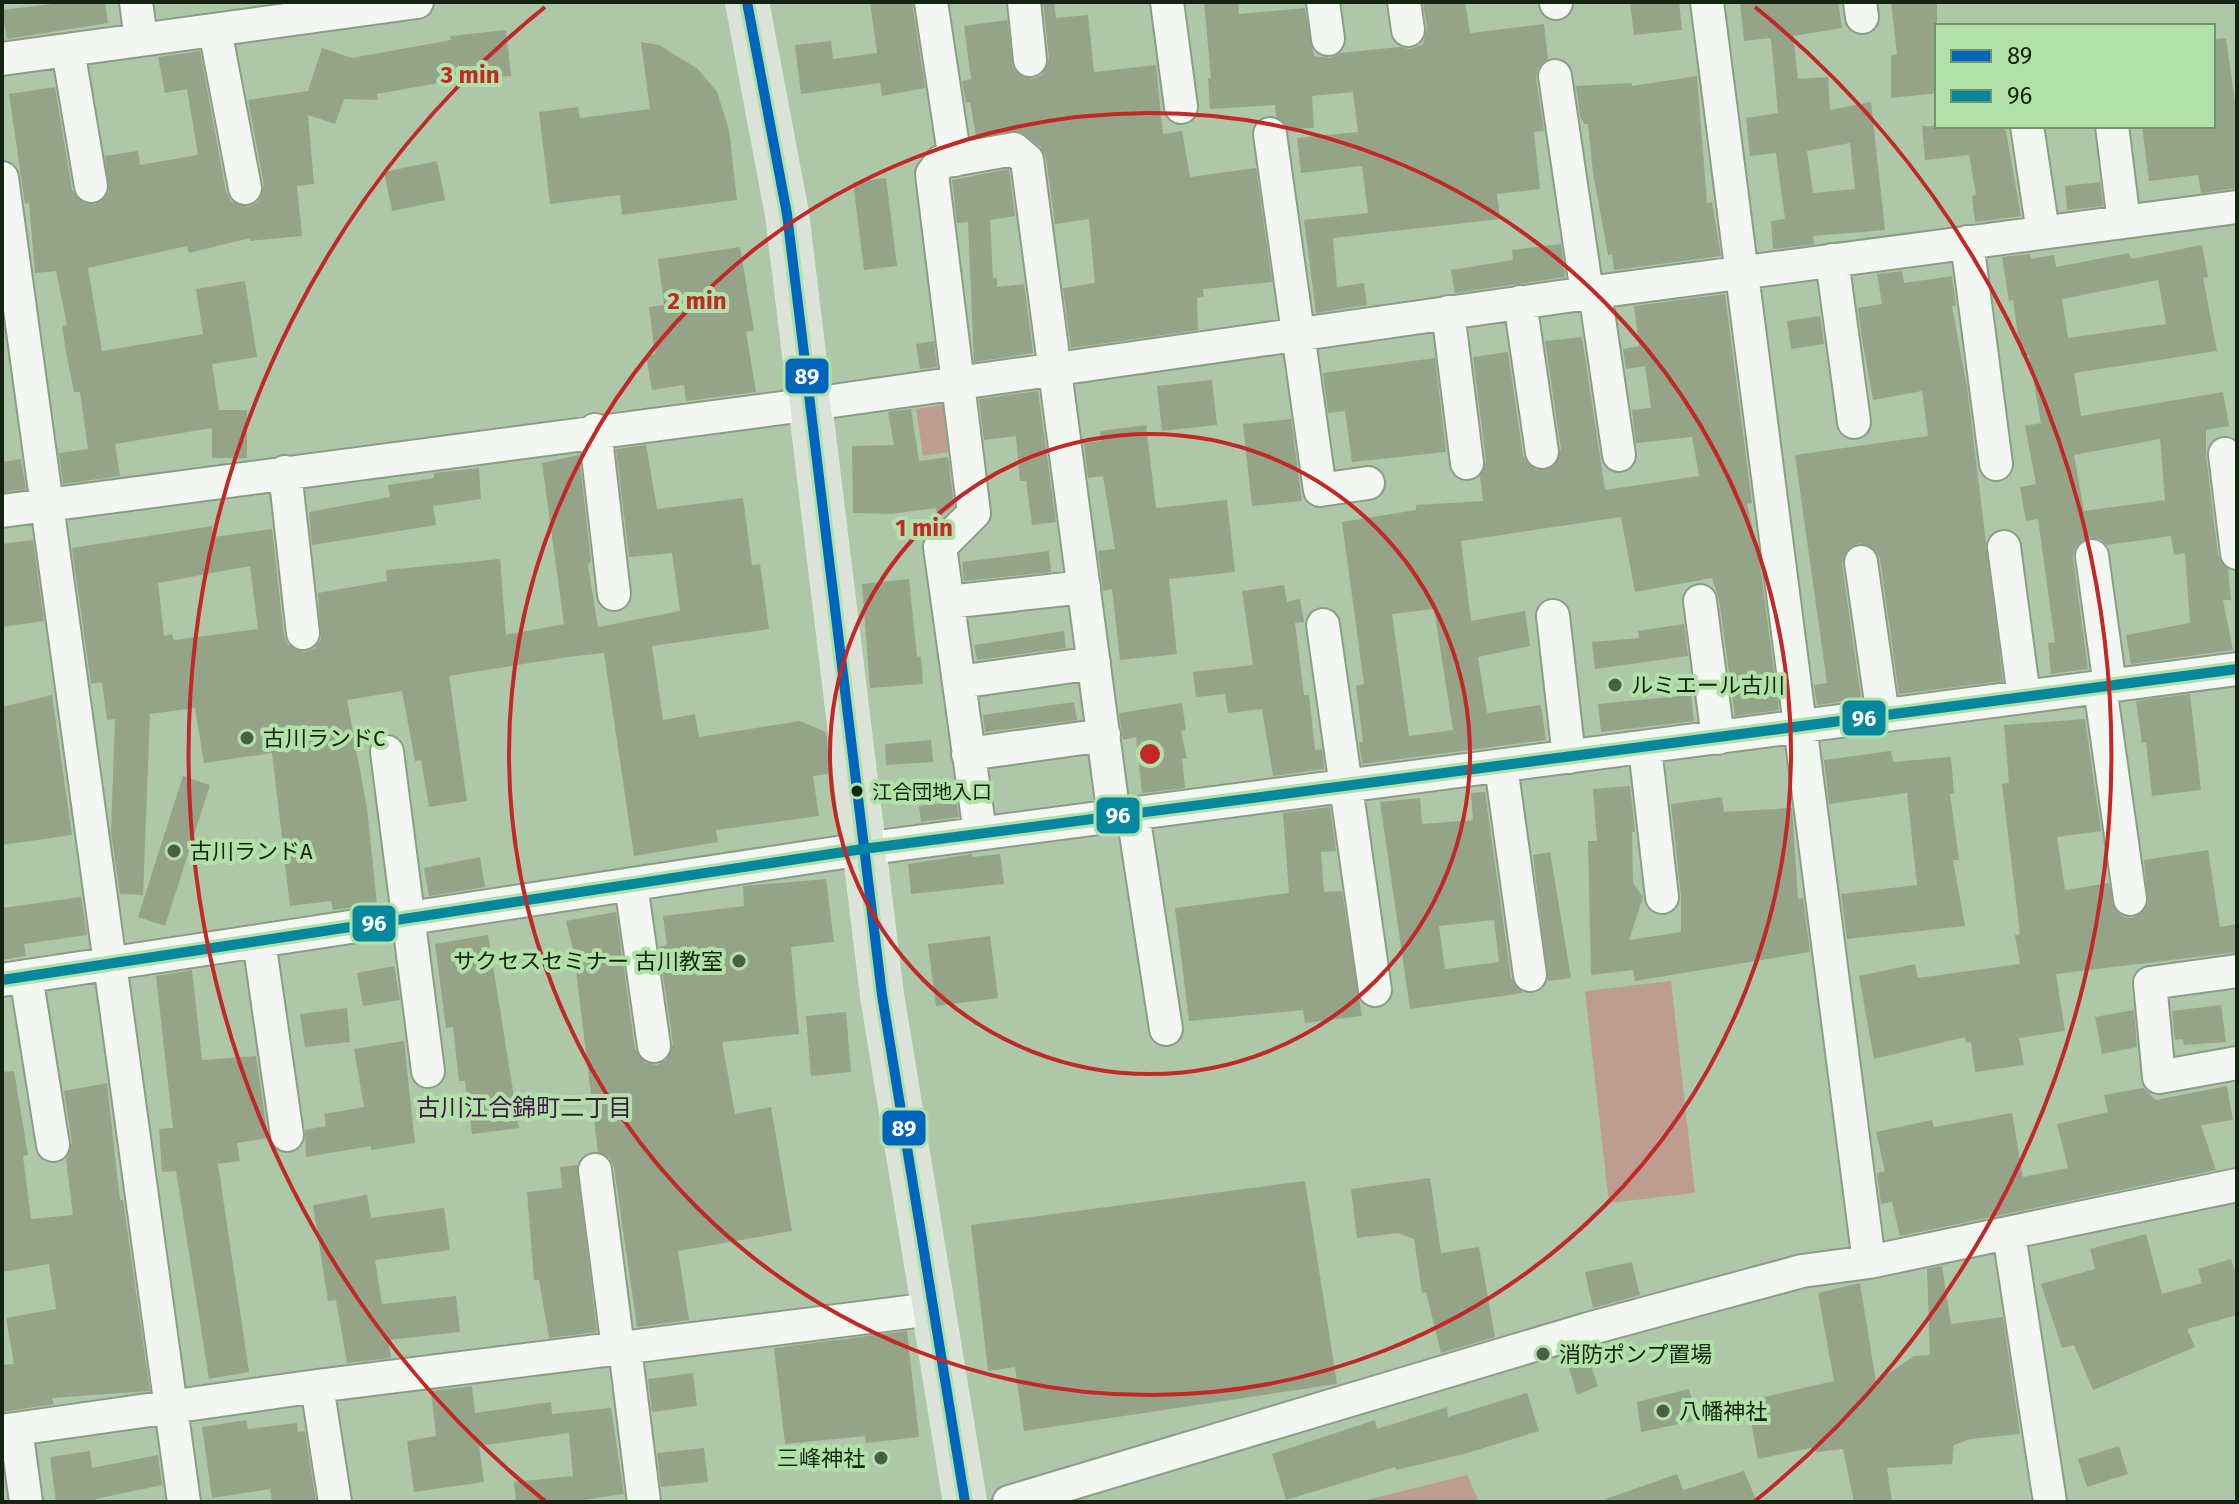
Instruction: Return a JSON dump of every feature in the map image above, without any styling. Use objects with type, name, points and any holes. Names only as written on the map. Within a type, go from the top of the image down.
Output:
[{"type":"main road","points":[[747,2],[787,214],[863,849],[932,1309],[965,1502]]},
{"type":"street","points":[[136,2],[141,40]]},
{"type":"street","points":[[2,59],[215,30],[296,10],[417,2]]},
{"type":"street","points":[[931,2],[955,160]]},
{"type":"street","points":[[1024,2],[1030,60]]},
{"type":"street","points":[[1167,2],[1181,107]]},
{"type":"street","points":[[1323,2],[1328,39]]},
{"type":"street","points":[[1707,2],[1739,272],[1869,1262]]},
{"type":"street","points":[[215,30],[245,188]]},
{"type":"street","points":[[68,50],[91,186]]},
{"type":"street","points":[[1555,76],[1619,455]]},
{"type":"street","points":[[2027,128],[2043,232]]},
{"type":"street","points":[[2112,128],[2124,222]]},
{"type":"street","points":[[1270,134],[1320,490],[1368,483]]},
{"type":"street","points":[[980,833],[940,547],[974,513],[932,174],[941,162],[1014,149],[1027,160],[1104,735],[1124,815],[1166,1029]]},
{"type":"street","points":[[2,178],[184,1502]]},
{"type":"street","points":[[2,511],[595,430],[812,404],[958,380],[1591,292],[2237,207]]},
{"type":"street","points":[[1967,242],[1996,464]]},
{"type":"street","points":[[1832,260],[1854,422]]},
{"type":"street","points":[[1520,302],[1542,452]]},
{"type":"street","points":[[1448,312],[1467,463]]},
{"type":"street","points":[[595,430],[614,594]]},
{"type":"street","points":[[2225,454],[2237,553]]},
{"type":"street","points":[[285,472],[303,633]]},
{"type":"street","points":[[2004,547],[2024,697]]},
{"type":"street","points":[[2092,556],[2130,899]]},
{"type":"street","points":[[1861,562],[1883,716]]},
{"type":"street","points":[[948,602],[1084,587]]},
{"type":"street","points":[[1700,601],[1718,738]]},
{"type":"street","points":[[1553,616],[1569,757]]},
{"type":"street","points":[[1323,625],[1375,990]]},
{"type":"street","points":[[959,682],[1094,663]]},
{"type":"street","points":[[53,1145],[14,978],[863,849],[2237,669]]},
{"type":"street","points":[[968,754],[1104,735]]},
{"type":"street","points":[[1645,748],[1662,897]]},
{"type":"street","points":[[387,752],[428,1071]]},
{"type":"street","points":[[1501,766],[1530,975]]},
{"type":"street","points":[[631,885],[654,1046]]},
{"type":"street","points":[[259,941],[287,1135]]},
{"type":"street","points":[[2237,971],[2150,983],[2159,1077],[2237,1063]]},
{"type":"street","points":[[595,1170],[644,1502]]},
{"type":"street","points":[[1009,1502],[1588,1329],[1802,1271],[1869,1262],[2237,1185]]},
{"type":"street","points":[[2009,1234],[2050,1502]]},
{"type":"street","points":[[26,1502],[9,1430],[317,1386],[932,1309]]},
{"type":"street","points":[[317,1386],[335,1502]]},
{"type":"shaded area","points":[[948,404],[956,451],[923,456],[916,409]]},
{"type":"shaded area","points":[[1671,981],[1695,1193],[1609,1203],[1585,991]]},
{"type":"shaded area","points":[[1467,1475],[1479,1502],[1358,1502]]},
{"type":"building","points":[[69,2],[105,2],[108,23],[7,39],[2,10]]},
{"type":"building","points":[[870,2],[912,2],[925,88],[882,96],[880,83],[801,94],[795,45],[831,41],[833,59],[877,53]]},
{"type":"building","points":[[1043,2],[1054,2],[1056,18],[1088,15],[1094,72],[1156,65],[1163,134],[1182,131],[1190,177],[1256,168],[1272,282],[1203,289],[1204,297],[1197,298],[1198,330],[1071,348],[1063,288],[1095,283],[1089,219],[1055,224],[1046,158],[1040,146],[1018,131],[976,136],[970,102],[966,103],[962,81],[971,79],[964,26],[1007,20],[1014,70],[1031,79],[1042,75],[1049,58]]},
{"type":"building","points":[[1204,2],[1238,2],[1239,14],[1305,8],[1314,56],[1330,58],[1340,53],[1399,47],[1410,49],[1423,44],[1427,28],[1423,2],[1465,2],[1470,33],[1544,24],[1548,59],[1538,68],[1536,78],[1544,131],[1534,132],[1540,189],[1497,194],[1500,219],[1333,238],[1337,287],[1364,283],[1367,305],[1316,313],[1304,220],[1368,213],[1362,166],[1301,173],[1297,138],[1358,132],[1353,92],[1312,96],[1314,128],[1288,129],[1276,116],[1275,105],[1210,109],[1208,78],[1211,78]]},
{"type":"building","points":[[1630,2],[1679,2],[1682,30],[1634,35]]},
{"type":"building","points":[[1740,2],[1838,2],[1842,28],[1793,36],[1798,79],[1828,77],[1830,110],[1871,102],[1885,230],[1813,236],[1814,244],[1773,249],[1771,221],[1785,219],[1776,153],[1750,156],[1746,118],[1778,113],[1771,38],[1744,41]],"holes":[[[1850,143],[1855,189],[1813,193],[1807,151]]]},
{"type":"building","points":[[1891,2],[1937,2],[1935,93],[1891,98],[1891,55],[1897,54]]},
{"type":"building","points":[[506,30],[511,76],[455,80],[377,94],[378,100],[344,99],[335,124],[308,115],[314,184],[297,186],[302,236],[250,241],[250,238],[189,253],[187,246],[88,268],[102,351],[203,334],[196,289],[245,281],[257,357],[212,364],[219,410],[247,410],[247,458],[212,458],[212,428],[115,444],[120,476],[63,484],[59,453],[88,449],[80,392],[74,392],[66,352],[62,326],[67,325],[56,271],[35,273],[29,203],[25,204],[9,94],[55,87],[72,190],[84,203],[95,204],[109,192],[105,156],[138,151],[140,165],[198,155],[187,89],[165,93],[158,57],[200,51],[226,192],[231,201],[248,207],[258,202],[264,185],[248,100],[308,91],[322,48],[352,58],[451,40],[450,36]]},
{"type":"building","points":[[2226,38],[2237,116],[2237,188],[2201,193],[2198,175],[2149,181],[2142,128],[2215,128],[2215,39]]},
{"type":"building","points":[[641,42],[659,45],[698,69],[717,92],[729,130],[737,200],[622,215],[620,195],[550,204],[539,112],[578,107],[580,118],[650,109]]},
{"type":"building","points":[[1697,76],[1707,203],[1712,202],[1721,256],[1614,270],[1612,254],[1608,255],[1593,173],[1588,124],[1584,124],[1580,116],[1576,86],[1632,83],[1632,86]]},
{"type":"building","points":[[1922,126],[2005,128],[2021,216],[1975,222],[1972,196],[1976,195],[1969,155],[1925,160]]},
{"type":"building","points":[[437,161],[445,200],[392,211],[384,172]]},
{"type":"building","points":[[1009,169],[1015,216],[990,220],[993,278],[997,278],[997,287],[1024,284],[1033,353],[974,362],[968,222],[957,223],[952,180]]},
{"type":"building","points":[[886,178],[897,266],[864,270],[853,182]]},
{"type":"building","points":[[2100,182],[2103,206],[2067,210],[2065,186]]},
{"type":"building","points":[[1561,244],[1565,277],[1455,293],[1451,270],[1513,260],[1512,250]]},
{"type":"building","points":[[2202,245],[2208,277],[2203,278],[2217,351],[2074,373],[2081,416],[2223,392],[2229,426],[2206,430],[2206,456],[2218,555],[2228,569],[2231,600],[2223,600],[2233,650],[2131,664],[2126,635],[2190,623],[2185,553],[2174,555],[2171,536],[2107,545],[2100,539],[2089,537],[2075,548],[2073,558],[2088,669],[2051,674],[2048,643],[2055,642],[2038,519],[2026,521],[2020,487],[2036,484],[2025,426],[2041,423],[2029,355],[2021,356],[2013,300],[2009,301],[2002,257],[2030,254],[2031,259],[2054,255],[2056,267],[2129,253],[2131,259]],"holes":[[[2158,280],[2166,324],[2068,338],[2062,299]],[[2160,439],[2165,500],[2084,511],[2074,455]]]},
{"type":"building","points":[[740,247],[754,331],[746,332],[756,392],[686,401],[684,385],[652,390],[646,356],[655,354],[649,307],[664,305],[658,259]]},
{"type":"building","points":[[1902,271],[1904,283],[1952,276],[1956,306],[1952,306],[1967,387],[2003,681],[1899,694],[1880,559],[1875,550],[1859,543],[1849,548],[1842,564],[1861,699],[1817,705],[1814,685],[1827,683],[1795,455],[1928,436],[1922,391],[1873,400],[1862,339],[1858,308],[1882,304],[1877,274]]},
{"type":"building","points":[[1725,294],[1752,503],[1747,504],[1759,556],[1779,710],[1735,716],[1719,599],[1712,578],[1635,592],[1621,517],[1461,541],[1471,621],[1525,611],[1530,646],[1478,657],[1487,713],[1541,705],[1546,740],[1362,764],[1359,742],[1363,742],[1356,686],[1364,684],[1342,522],[1416,510],[1416,505],[1483,501],[1480,477],[1486,461],[1473,357],[1508,352],[1523,456],[1536,470],[1554,466],[1561,449],[1545,341],[1582,337],[1605,490],[1699,476],[1692,437],[1636,443],[1632,410],[1651,408],[1645,366],[1626,369],[1623,349],[1639,346],[1634,306]],"holes":[[[1434,609],[1453,730],[1409,736],[1392,614]]]},
{"type":"building","points":[[1820,316],[1824,344],[1791,349],[1787,321]]},
{"type":"building","points":[[934,341],[937,367],[920,369],[916,344]]},
{"type":"building","points":[[1435,358],[1446,452],[1352,462],[1345,411],[1328,413],[1323,373]]},
{"type":"building","points":[[1212,380],[1217,425],[1162,431],[1157,386]]},
{"type":"building","points":[[1038,391],[1056,522],[1032,525],[1026,481],[1020,481],[1016,436],[984,440],[979,399]]},
{"type":"building","points":[[911,409],[919,461],[948,457],[954,506],[938,518],[936,508],[891,514],[853,513],[852,446],[894,445],[888,412]]},
{"type":"building","points":[[1291,419],[1302,501],[1252,506],[1243,424]]},
{"type":"building","points":[[1146,425],[1156,508],[1227,500],[1235,572],[1169,579],[1177,654],[1120,660],[1112,589],[1103,591],[1098,551],[1115,549],[1103,476],[1088,478],[1084,443],[1101,441],[1100,431]]},
{"type":"building","points":[[646,445],[657,509],[743,498],[752,565],[760,564],[769,629],[652,646],[663,720],[695,714],[699,737],[800,721],[826,732],[832,773],[813,776],[819,816],[716,830],[718,842],[634,856],[604,653],[568,657],[449,676],[467,801],[429,807],[421,760],[415,761],[402,691],[347,700],[367,808],[377,904],[333,910],[331,901],[290,906],[272,753],[204,763],[195,708],[150,714],[143,895],[120,894],[111,832],[115,719],[107,720],[102,682],[91,684],[72,548],[212,526],[213,537],[272,529],[284,636],[288,645],[304,652],[315,648],[321,640],[318,593],[387,581],[386,570],[500,559],[506,635],[564,624],[542,463],[579,455],[591,561],[588,565],[598,627],[680,611],[672,553],[629,557],[616,449]],"holes":[[[250,566],[258,629],[174,640],[172,634],[164,636],[158,583]]]},
{"type":"building","points":[[21,459],[26,489],[2,492],[2,462]]},
{"type":"building","points":[[479,468],[481,499],[433,506],[436,525],[312,545],[309,512],[390,497],[388,485],[434,478],[434,473]]},
{"type":"building","points":[[33,540],[44,621],[2,627],[2,544]]},
{"type":"building","points":[[1049,551],[1051,572],[964,581],[962,562]]},
{"type":"building","points":[[909,579],[923,684],[870,688],[862,584]]},
{"type":"building","points":[[1284,585],[1287,602],[1300,599],[1304,622],[1295,623],[1304,695],[1309,695],[1315,750],[1322,749],[1324,769],[1273,776],[1262,709],[1228,713],[1225,694],[1196,697],[1193,672],[1253,665],[1242,591]]},
{"type":"building","points":[[1684,624],[1688,656],[1595,669],[1592,642],[1639,638],[1638,631]]},
{"type":"building","points":[[1064,631],[1066,648],[977,660],[974,645]]},
{"type":"building","points":[[2190,694],[2201,790],[2152,796],[2146,742],[2142,743],[2136,701]]},
{"type":"building","points":[[52,695],[72,835],[2,845],[2,707]]},
{"type":"building","points":[[1691,695],[1694,721],[1601,732],[1598,704]]},
{"type":"building","points":[[1074,702],[1077,720],[985,732],[983,715]]},
{"type":"building","points":[[1182,703],[1186,730],[1181,731],[1187,759],[1182,758],[1185,788],[1142,793],[1136,737],[1123,740],[1119,713]]},
{"type":"building","points":[[2085,719],[2101,831],[2057,837],[2065,890],[2109,883],[2115,910],[2124,917],[2133,918],[2148,905],[2144,860],[2208,850],[2220,927],[2237,924],[2237,952],[2056,974],[2065,1031],[2019,1038],[2024,1065],[1975,1072],[1971,1042],[1966,1043],[1965,1037],[1874,1059],[1859,976],[1915,964],[1918,978],[2020,964],[2015,935],[2020,934],[2002,784],[2009,783],[2004,725]]},
{"type":"building","points":[[931,740],[933,762],[886,765],[885,744]]},
{"type":"building","points":[[1891,751],[1893,762],[1951,757],[1954,793],[1950,794],[1959,860],[1953,860],[1965,926],[1847,939],[1841,894],[1917,885],[1907,793],[1829,804],[1824,760]]},
{"type":"building","name":"古川ランドA","points":[[183,776],[210,785],[165,926],[138,917]]},
{"type":"building","points":[[1630,786],[1635,832],[1632,832],[1633,883],[1643,897],[1629,940],[1681,932],[1681,895],[1671,804],[1722,797],[1724,812],[1792,808],[1798,899],[1803,898],[1810,952],[1635,981],[1633,970],[1591,975],[1588,841],[1597,841],[1593,789]]},
{"type":"building","points":[[1485,792],[1511,978],[1523,993],[1410,1009],[1380,802],[1420,798],[1422,824],[1473,820],[1471,793]],"holes":[[[1494,920],[1499,962],[1445,969],[1439,926]]]},
{"type":"building","points":[[956,801],[959,817],[921,822],[919,806]]},
{"type":"building","points":[[1330,807],[1336,851],[1321,852],[1324,892],[1342,891],[1362,1016],[1305,1023],[1303,1010],[1189,1021],[1175,908],[1289,893],[1283,813]]},
{"type":"building","points":[[1550,852],[1571,978],[1548,981],[1533,855]]},
{"type":"building","points":[[972,854],[972,857],[1000,854],[1004,884],[911,894],[908,864]]},
{"type":"building","points":[[480,857],[485,887],[429,896],[424,868]]},
{"type":"building","points":[[826,879],[834,942],[791,947],[799,1034],[722,1042],[735,1114],[771,1107],[792,1231],[678,1251],[689,1320],[637,1327],[614,1168],[610,1158],[598,1152],[574,954],[566,921],[616,912],[635,1049],[646,1063],[657,1065],[666,1060],[673,1044],[659,947],[667,945],[663,916],[744,906],[743,886]]},
{"type":"building","points":[[81,897],[87,935],[24,944],[26,956],[2,960],[2,908]]},
{"type":"building","points":[[488,935],[519,1128],[472,1134],[465,1081],[459,1081],[453,1027],[446,1028],[435,944]]},
{"type":"building","points":[[990,936],[998,998],[936,1006],[928,944]]},
{"type":"building","points":[[394,966],[400,1000],[363,1006],[357,973]]},
{"type":"building","points":[[192,970],[202,1060],[256,1056],[268,1138],[237,1143],[240,1161],[218,1164],[249,1372],[209,1379],[176,1171],[162,1172],[159,1129],[173,1128],[156,976]]},
{"type":"building","points":[[2221,1005],[2226,1042],[2184,1045],[2183,1039],[2175,1040],[2172,1011]]},
{"type":"building","points":[[347,1008],[350,1042],[305,1047],[300,1014]]},
{"type":"building","points":[[2134,1010],[2137,1047],[2102,1054],[2095,1017]]},
{"type":"building","points":[[846,1012],[851,1072],[811,1076],[806,1016]]},
{"type":"building","points":[[404,1041],[415,1143],[371,1150],[371,1146],[306,1157],[305,1130],[326,1126],[324,1114],[364,1107],[354,1049]]},
{"type":"building","points":[[14,1071],[28,1155],[23,1156],[31,1219],[73,1215],[66,1159],[72,1142],[64,1091],[107,1083],[120,1200],[123,1200],[150,1391],[52,1398],[54,1404],[2,1412],[2,1365],[14,1364],[6,1318],[56,1309],[49,1264],[2,1272],[2,1072]]},
{"type":"building","points":[[2227,1086],[2233,1120],[2201,1125],[2216,1170],[1900,1236],[1892,1202],[1881,1204],[1877,1173],[1885,1171],[1876,1132],[1932,1120],[1934,1127],[2012,1113],[2023,1177],[2068,1168],[2057,1124],[2108,1112],[2104,1095],[2143,1088],[2156,1100]]},
{"type":"building","points":[[577,1165],[597,1332],[549,1338],[539,1280],[534,1280],[527,1192],[562,1188],[560,1167]]},
{"type":"building","points":[[1430,1178],[1441,1253],[1479,1247],[1495,1337],[1441,1353],[1426,1292],[1422,1293],[1414,1239],[1398,1233],[1357,1238],[1351,1189]]},
{"type":"building","points":[[1305,1181],[1337,1384],[1024,1431],[1015,1367],[988,1371],[971,1225]]},
{"type":"building","points":[[367,1195],[371,1218],[444,1208],[450,1250],[375,1260],[382,1304],[456,1296],[460,1332],[388,1340],[391,1358],[347,1363],[336,1300],[328,1301],[313,1205]]},
{"type":"building","points":[[2146,1234],[2162,1294],[2202,1283],[2198,1269],[2231,1259],[2237,1279],[2237,1315],[2187,1329],[2195,1347],[2093,1390],[2074,1345],[2062,1348],[2041,1284],[2095,1269],[2090,1249]]},
{"type":"building","points":[[1632,1262],[1640,1295],[1593,1308],[1585,1272]]},
{"type":"building","points":[[1942,1266],[1951,1324],[2003,1317],[2020,1434],[1970,1439],[1954,1445],[1952,1464],[1887,1468],[1892,1502],[1854,1502],[1843,1449],[1816,1452],[1815,1447],[1758,1459],[1747,1401],[1834,1381],[1818,1293],[1860,1283],[1876,1382],[1914,1356],[1930,1355],[1927,1269]]},
{"type":"building","points":[[907,1331],[919,1437],[866,1443],[865,1436],[785,1444],[774,1348]]},
{"type":"building","points":[[1588,1357],[1598,1386],[1577,1395],[1568,1365]]},
{"type":"building","points":[[693,1373],[697,1406],[652,1412],[648,1379]]},
{"type":"building","points":[[472,1386],[475,1413],[551,1402],[552,1414],[611,1408],[624,1494],[570,1502],[516,1502],[514,1482],[573,1476],[569,1433],[479,1446],[484,1482],[414,1492],[407,1441],[436,1436],[431,1391]]},
{"type":"building","points":[[1689,1389],[1698,1420],[1641,1432],[1637,1402]]},
{"type":"building","points":[[1527,1393],[1539,1431],[1464,1454],[1396,1470],[1395,1467],[1286,1500],[1272,1454],[1375,1420],[1377,1429],[1447,1407],[1448,1417]]},
{"type":"building","points":[[246,1420],[248,1429],[297,1423],[298,1432],[305,1431],[316,1502],[272,1502],[270,1489],[212,1498],[202,1427]]},
{"type":"building","points":[[2119,1446],[2128,1474],[2087,1487],[2078,1459]]},
{"type":"building","points":[[704,1448],[708,1482],[661,1487],[657,1453]]},
{"type":"building","points":[[90,1451],[92,1468],[158,1455],[162,1485],[96,1499],[96,1502],[56,1502],[50,1457]]},
{"type":"building","points":[[1744,1471],[1757,1502],[1606,1502],[1606,1499],[1677,1474],[1683,1490]]},
{"type":"transit line","name":"89","points":[[747,2],[787,214],[882,995],[965,1502]]},
{"type":"transit line","name":"96","points":[[2,980],[863,849],[2237,669]]},
{"type":"place","name":"ルミエール古川","points":[[1615,685]]},
{"type":"place","name":"古川ランドC","points":[[247,738]]},
{"type":"place","name":"江合団地入口","points":[[857,791]]},
{"type":"place","name":"古川ランドA","points":[[174,851]]},
{"type":"place","name":"サクセスセミナー 古川教室","points":[[739,961]]},
{"type":"place","name":"消防ポンプ置場","points":[[1543,1354]]},
{"type":"place","name":"八幡神社","points":[[1663,1411]]},
{"type":"place","name":"三峰神社","points":[[881,1458]]},
{"type":"district","name":"古川江合錦町二丁目","points":[[524,1108]]}]
